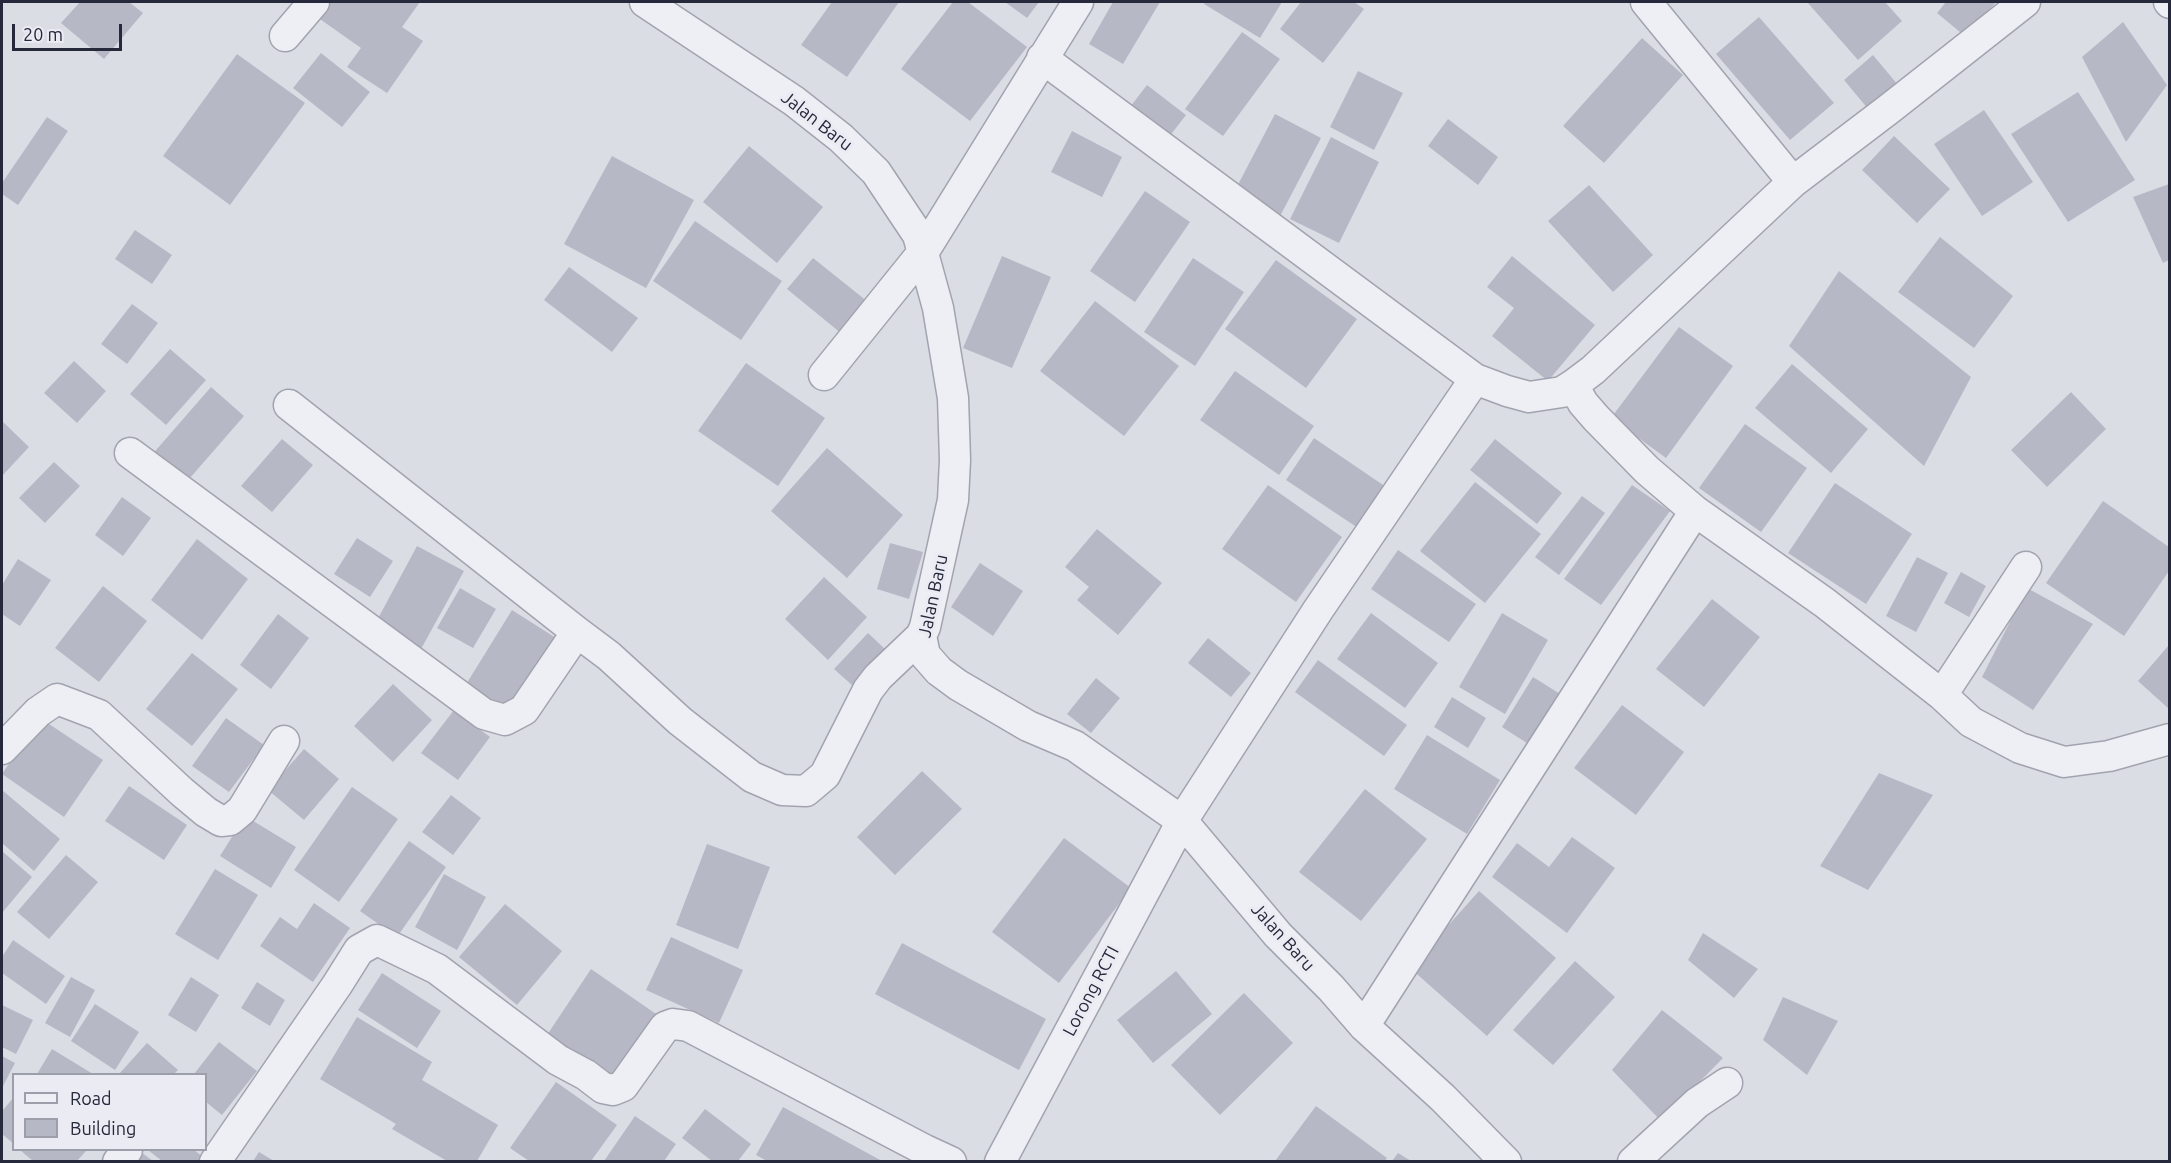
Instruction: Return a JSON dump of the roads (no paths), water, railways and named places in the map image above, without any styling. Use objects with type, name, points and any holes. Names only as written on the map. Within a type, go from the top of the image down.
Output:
[{"type":"street","points":[[285,36],[314,2]]},
{"type":"street","name":"Jalan Baru","points":[[645,2],[794,101],[841,138],[876,172],[918,235],[924,250],[938,308],[953,398],[955,460],[953,501],[925,627],[921,636],[925,655],[939,671],[958,686],[1028,726],[1075,747],[1182,820],[1278,935],[1331,988],[1364,1026],[1443,1098],[1506,1161]]},
{"type":"street","points":[[824,375],[924,250],[1078,2]]},
{"type":"street","points":[[1646,2],[1793,182]]},
{"type":"street","points":[[1042,58],[1475,380],[1507,392],[1529,397],[1562,392],[1573,386],[1593,370],[1793,182],[2025,2]]},
{"type":"street","name":"Lorong RCTI","points":[[1000,1161],[1182,820],[1318,610],[1475,380]]},
{"type":"street","points":[[1573,386],[1583,404],[1596,418],[1647,470],[1695,511],[1825,603],[1942,695],[1971,722],[2020,748],[2064,762],[2109,756],[2169,739]]},
{"type":"street","points":[[288,405],[609,656],[680,721],[752,777],[782,790],[806,791],[825,775],[868,690],[878,677],[921,636]]},
{"type":"street","points":[[130,453],[484,714],[505,720],[524,710],[577,632]]},
{"type":"street","points":[[1364,1026],[1695,511]]},
{"type":"street","points":[[1942,695],[2026,567]]},
{"type":"street","points":[[2,749],[38,712],[57,699],[66,701],[99,715],[182,792],[221,821],[230,820],[242,810],[284,741]]},
{"type":"street","points":[[215,1161],[338,985],[359,950],[377,940],[437,969],[558,1060],[586,1075],[603,1088],[613,1090],[622,1086],[665,1027],[673,1024],[688,1026],[925,1150],[951,1161]]},
{"type":"street","points":[[1633,1161],[1697,1102],[1727,1083]]}]
